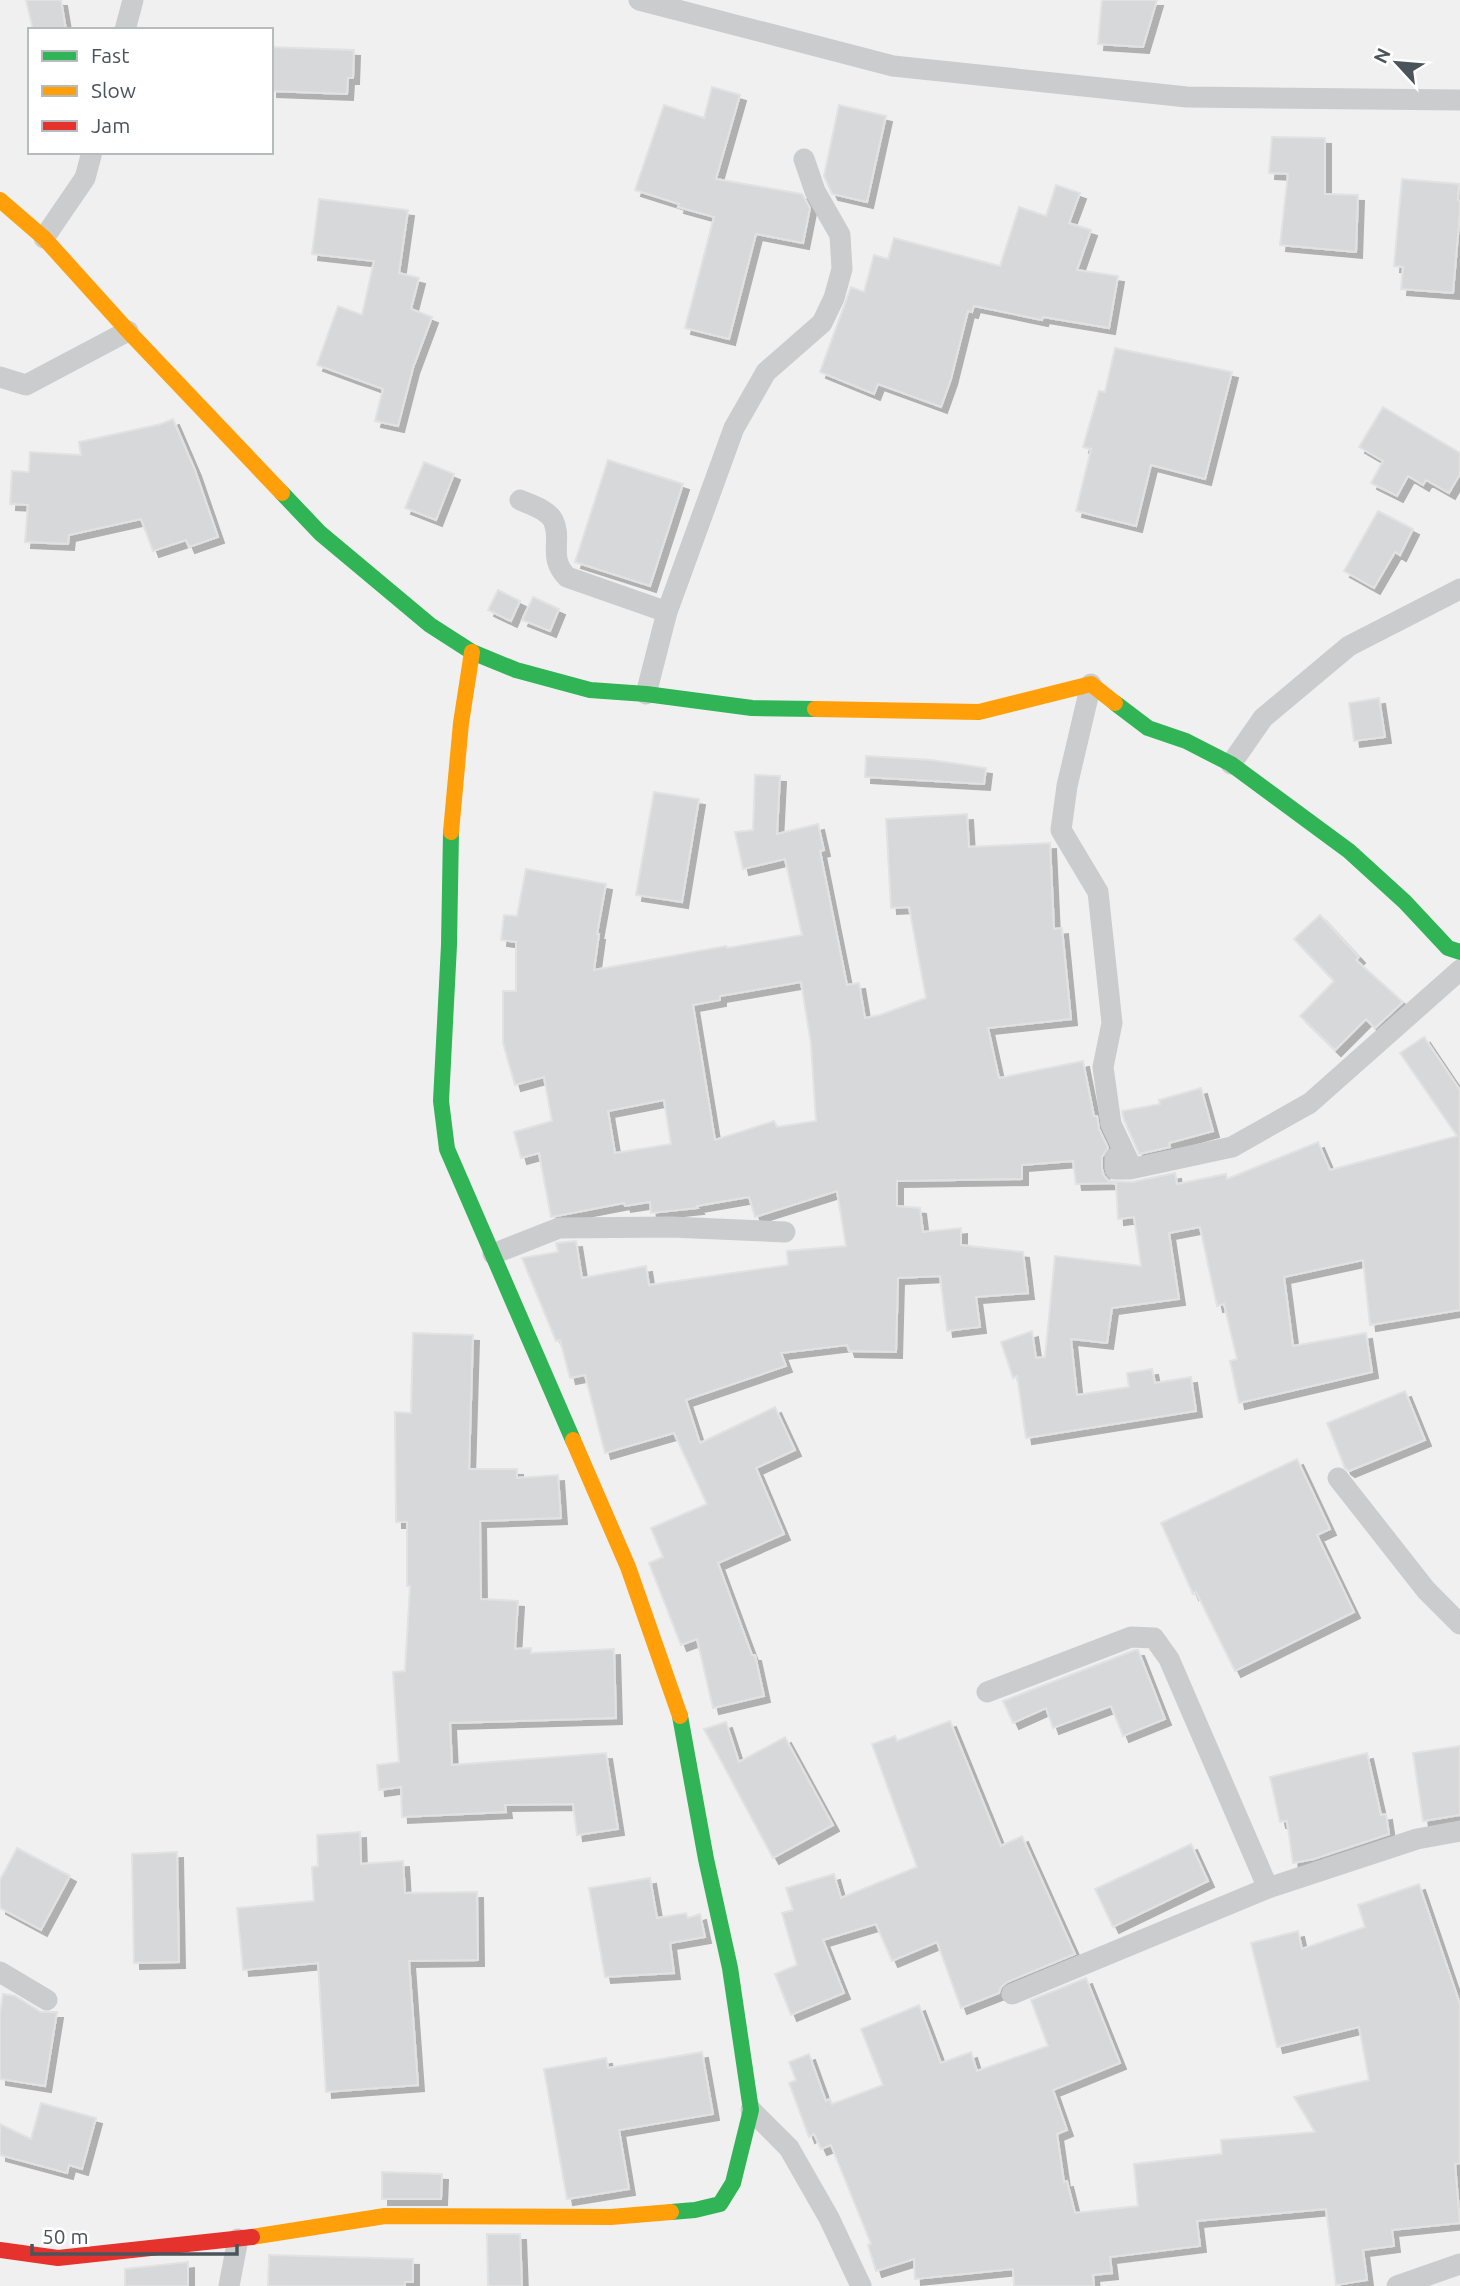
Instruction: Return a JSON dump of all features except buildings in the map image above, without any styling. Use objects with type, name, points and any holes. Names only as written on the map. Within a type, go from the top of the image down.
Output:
[{"type":"street","points":[[126,28],[133,0]]},
{"type":"street","points":[[639,0],[893,66],[1187,97],[1460,100]]},
{"type":"street","points":[[44,238],[85,178],[91,154]]},
{"type":"street","points":[[646,694],[667,612],[734,428],[766,372],[822,323],[837,289],[842,269],[840,235],[815,191],[804,159]]},
{"type":"street","points":[[0,200],[44,238],[128,331],[320,533],[430,625],[472,652],[516,670],[590,690],[646,694],[752,708],[979,712],[1091,684]]},
{"type":"street","points":[[0,377],[26,385],[128,331]]},
{"type":"street","points":[[520,500],[546,512],[553,520],[558,568],[567,577],[667,612]]},
{"type":"street","points":[[1231,764],[1263,718],[1349,646],[1460,589]]},
{"type":"street","points":[[0,2250],[58,2258],[238,2239],[385,2216],[611,2217],[695,2210],[720,2204],[733,2183],[751,2110],[730,1968],[706,1858],[681,1720],[628,1567],[447,1149],[441,1101],[449,945],[450,841],[461,723],[472,652]]},
{"type":"street","points":[[1091,684],[1148,728],[1186,741],[1231,764],[1349,851],[1405,902],[1448,948],[1460,952]]},
{"type":"street","points":[[1091,684],[1067,786],[1061,830],[1098,892],[1111,1023],[1103,1068],[1111,1124],[1128,1160],[1115,1158],[1115,1169],[1130,1169],[1232,1147],[1310,1103],[1460,970]]},
{"type":"street","points":[[493,1254],[559,1228],[671,1227],[785,1233]]},
{"type":"street","points":[[1338,1478],[1426,1590],[1460,1625]]},
{"type":"street","points":[[986,1692],[1131,1637],[1154,1638],[1169,1660],[1268,1888]]},
{"type":"street","points":[[1012,1994],[1268,1888],[1417,1839],[1460,1831]]},
{"type":"street","points":[[0,1972],[47,2000]]},
{"type":"street","points":[[751,2110],[789,2148],[829,2218],[861,2286]]},
{"type":"street","points":[[229,2286],[238,2239]]},
{"type":"street","points":[[1397,2286],[1460,2264]]},
{"type":"traffic: fast","points":[[282,493],[320,533],[430,625],[472,652],[516,670],[590,690],[646,694],[752,708],[815,709]]},
{"type":"traffic: fast","points":[[1115,703],[1148,728],[1186,741],[1231,764],[1349,851],[1405,902],[1448,948],[1460,952]]},
{"type":"traffic: fast","points":[[451,832],[449,945],[441,1101],[447,1149],[573,1440]]},
{"type":"traffic: fast","points":[[671,2212],[720,2204],[733,2183],[751,2110],[730,1968],[706,1859],[680,1716]]},
{"type":"traffic: slow","points":[[0,200],[44,238],[282,493]]},
{"type":"traffic: slow","points":[[451,832],[461,723],[472,652]]},
{"type":"traffic: slow","points":[[815,709],[979,712],[1091,684],[1115,703]]},
{"type":"traffic: slow","points":[[573,1440],[628,1567],[680,1716]]},
{"type":"traffic: slow","points":[[252,2237],[385,2216],[611,2217],[671,2212]]},
{"type":"traffic: jam","points":[[0,2250],[58,2258],[252,2237]]}]
